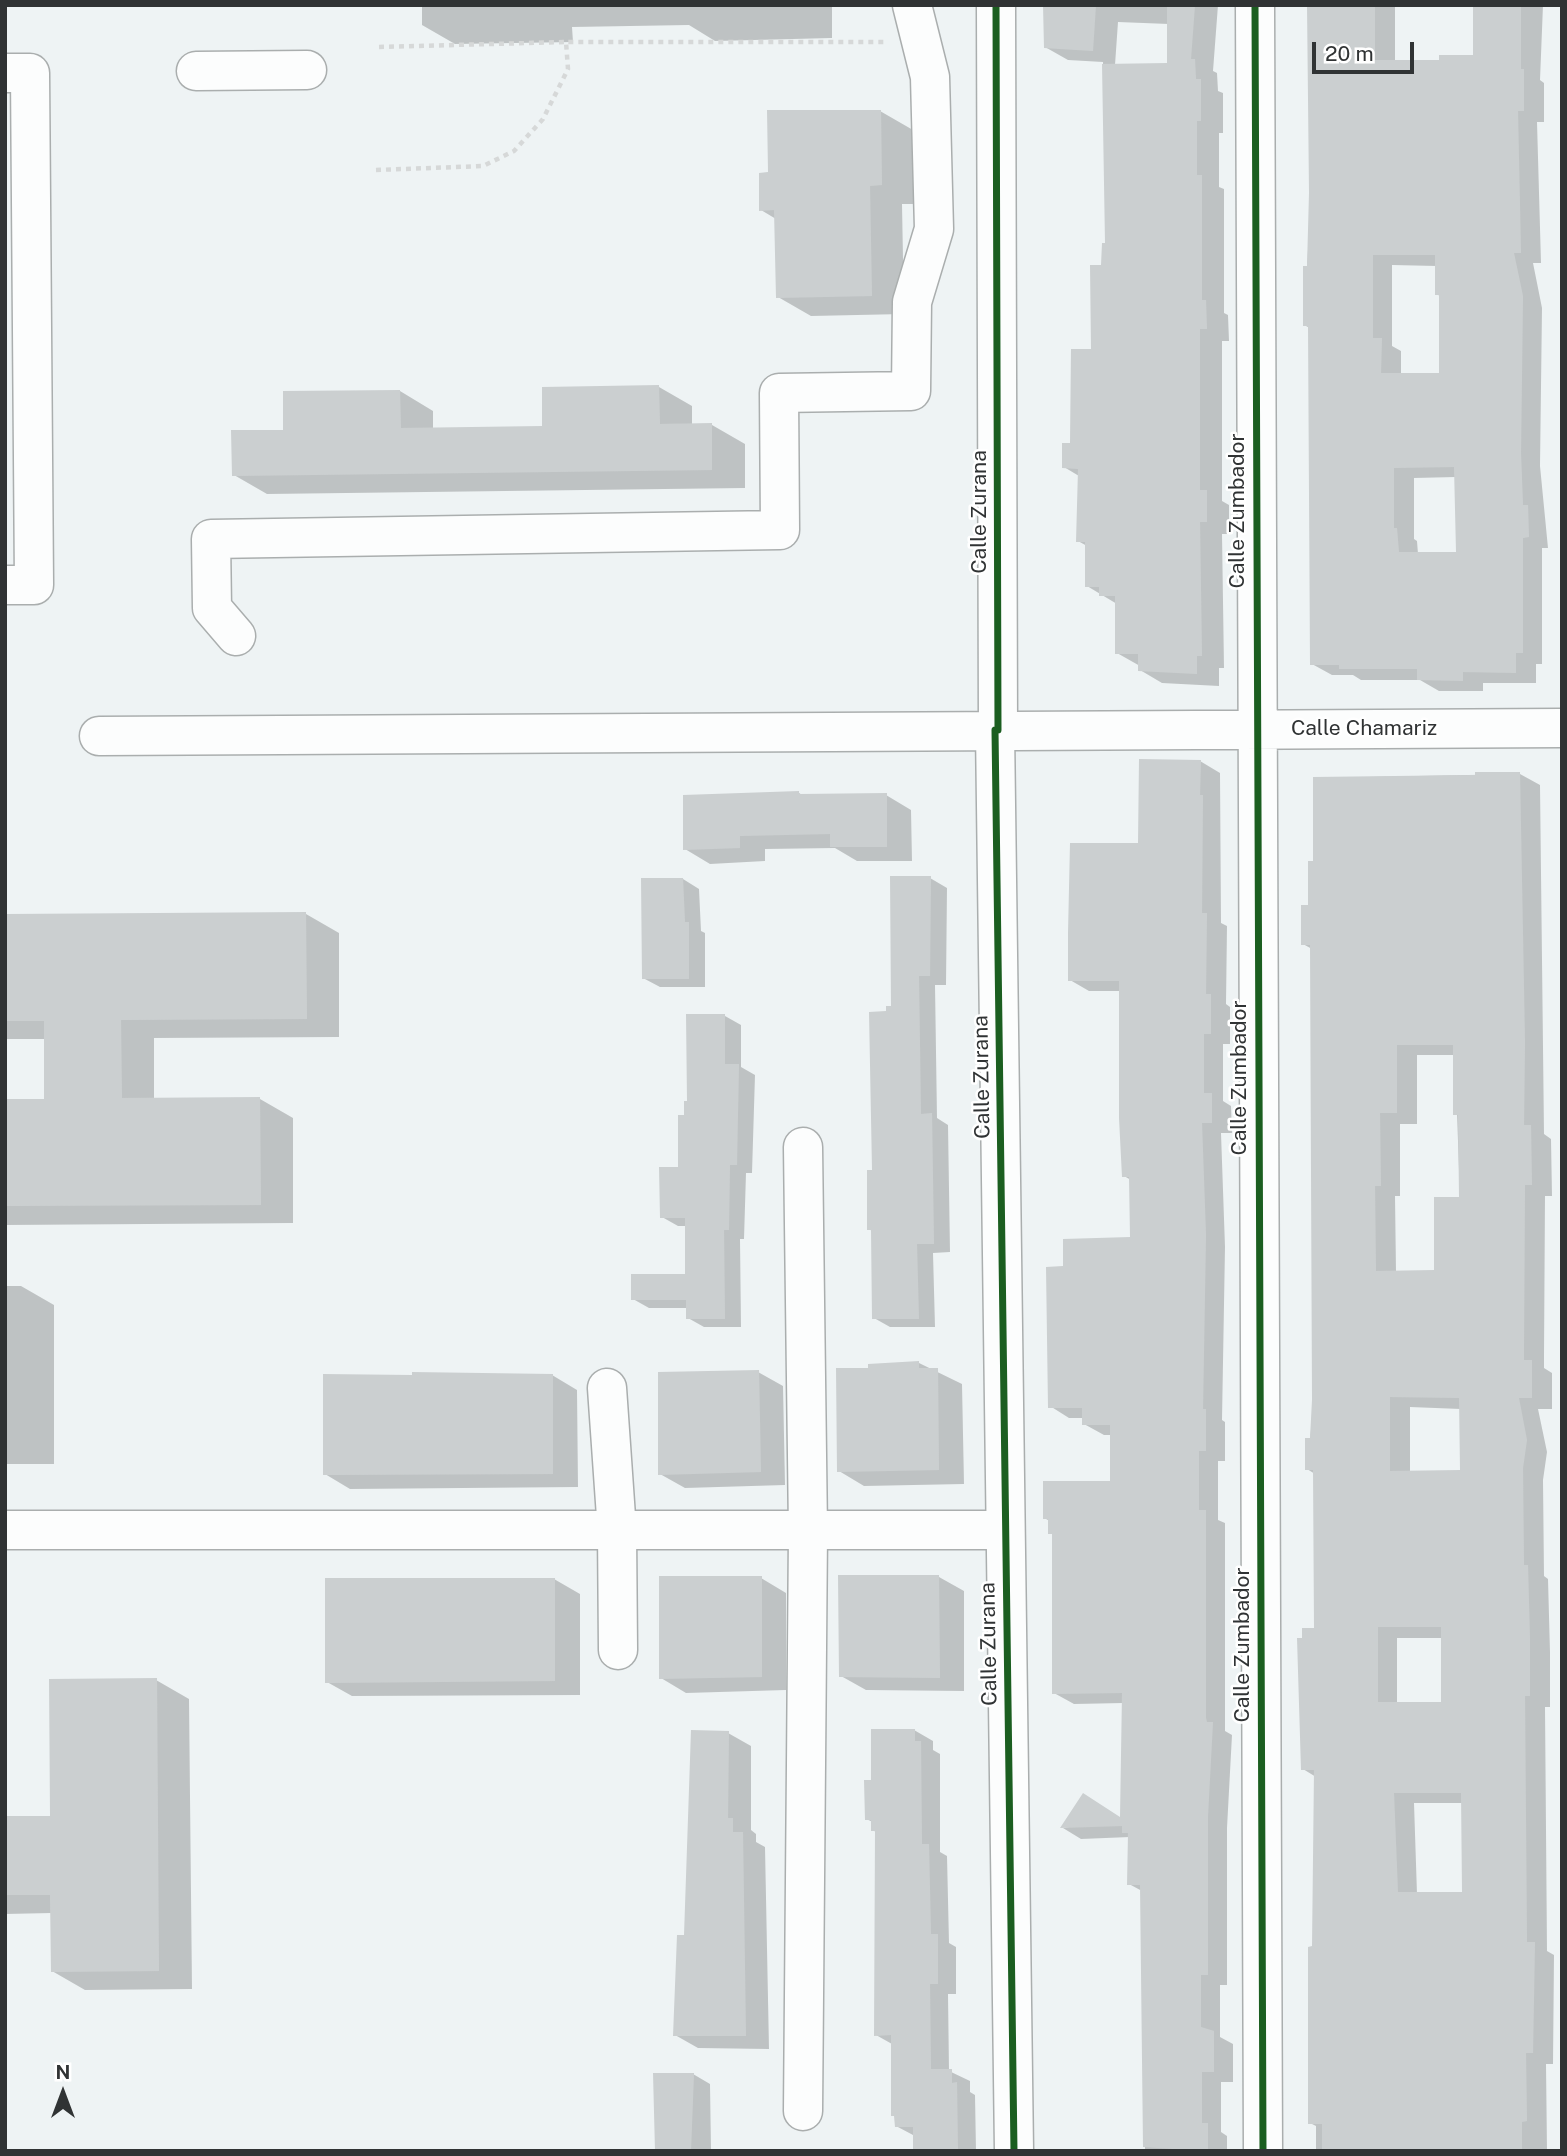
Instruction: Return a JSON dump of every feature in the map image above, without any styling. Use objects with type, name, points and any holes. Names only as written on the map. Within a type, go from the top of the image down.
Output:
[{"type":"street","points":[[236,636],[212,608],[211,539],[780,530],[779,393],[911,391],[912,302],[934,229],[930,76],[912,5]]},
{"type":"street","name":"Calle Zurana","points":[[996,5],[998,730],[995,730],[1014,2151]]},
{"type":"street","name":"Calle Zumbador","points":[[1255,5],[1263,2151]]},
{"type":"street","points":[[196,71],[307,70]]},
{"type":"street","points":[[5,73],[30,73],[19,331],[34,584],[5,585]]},
{"type":"street","name":"Calle Chamariz","points":[[99,736],[1562,728]]},
{"type":"street","points":[[803,1147],[808,1532],[803,2111]]},
{"type":"street","points":[[607,1388],[617,1531],[618,1650]]},
{"type":"street","points":[[5,1530],[1005,1530]]},
{"type":"path","points":[[379,47],[566,42],[921,42]]},
{"type":"path","points":[[376,170],[483,166],[514,151],[543,119],[568,69],[566,42]]},
{"type":"building","points":[[1043,5],[1096,5],[1093,51],[1044,48]]},
{"type":"building","points":[[1167,5],[1195,5],[1191,59],[1195,59],[1196,79],[1201,79],[1201,121],[1197,121],[1197,175],[1202,175],[1202,300],[1206,300],[1207,329],[1200,329],[1200,490],[1207,490],[1207,522],[1200,522],[1202,656],[1197,656],[1197,674],[1138,671],[1138,654],[1115,654],[1115,596],[1099,596],[1099,587],[1085,587],[1085,542],[1076,542],[1078,469],[1062,468],[1062,443],[1070,443],[1071,349],[1091,349],[1090,265],[1101,265],[1102,243],[1105,243],[1102,64],[1167,63]]},
{"type":"building","points":[[1307,5],[1375,5],[1375,60],[1439,60],[1439,55],[1473,55],[1473,5],[1521,5],[1524,111],[1518,111],[1521,253],[1514,253],[1523,296],[1521,453],[1523,505],[1528,505],[1529,537],[1523,538],[1523,653],[1516,653],[1516,673],[1463,672],[1463,681],[1417,680],[1417,669],[1339,669],[1339,665],[1310,665],[1308,326],[1303,326],[1303,266],[1307,266]],"holes":[[[1373,255],[1435,255],[1435,295],[1439,295],[1439,373],[1381,373],[1382,338],[1373,338]],[[1454,467],[1456,552],[1399,552],[1397,528],[1394,528],[1394,468]]]},
{"type":"building","points":[[767,110],[881,110],[882,185],[870,186],[872,296],[776,298],[774,210],[759,211],[759,173],[768,172]]},
{"type":"building","points":[[659,385],[660,424],[712,423],[712,470],[232,476],[231,430],[283,430],[283,391],[400,390],[401,428],[542,426],[542,387]]},
{"type":"building","points":[[1139,759],[1201,760],[1200,795],[1203,795],[1202,913],[1207,913],[1206,994],[1211,994],[1211,1034],[1204,1034],[1204,1093],[1212,1093],[1212,1123],[1202,1123],[1206,1235],[1203,1409],[1206,1409],[1206,1451],[1199,1451],[1199,1510],[1206,1510],[1206,1718],[1207,1722],[1213,1722],[1208,1816],[1208,1975],[1201,1975],[1201,2027],[1214,2031],[1214,2072],[1202,2072],[1202,2123],[1208,2123],[1208,2150],[1204,2151],[1143,2147],[1140,1885],[1127,1885],[1128,1833],[1122,1833],[1122,1826],[1060,1828],[1083,1793],[1120,1817],[1122,1693],[1052,1694],[1052,1534],[1048,1534],[1048,1519],[1043,1519],[1043,1481],[1110,1481],[1110,1425],[1082,1425],[1082,1408],[1048,1408],[1046,1267],[1063,1266],[1063,1239],[1130,1237],[1129,1177],[1122,1177],[1119,1118],[1119,981],[1068,981],[1068,933],[1070,843],[1138,843]]},
{"type":"building","points":[[1475,772],[1520,772],[1524,1125],[1531,1125],[1532,1185],[1525,1185],[1524,1360],[1532,1360],[1532,1398],[1519,1398],[1527,1440],[1523,1468],[1524,1565],[1528,1565],[1530,1639],[1530,1696],[1525,1696],[1527,1942],[1535,1942],[1533,2053],[1526,2053],[1527,2121],[1522,2122],[1522,2151],[1322,2151],[1322,2124],[1308,2124],[1308,1947],[1312,1946],[1314,1770],[1301,1770],[1297,1638],[1302,1638],[1302,1628],[1314,1628],[1313,1470],[1305,1470],[1305,1438],[1310,1438],[1312,1400],[1310,945],[1301,945],[1301,905],[1308,905],[1308,861],[1313,861],[1313,777],[1475,775]],"holes":[[[1397,1045],[1453,1045],[1453,1115],[1458,1115],[1459,1197],[1434,1197],[1434,1270],[1376,1271],[1375,1186],[1381,1186],[1380,1113],[1397,1113]],[[1390,1397],[1459,1398],[1460,1470],[1390,1471]],[[1378,1627],[1441,1627],[1441,1702],[1378,1702]],[[1394,1793],[1461,1793],[1462,1892],[1398,1892]]]},
{"type":"building","points":[[799,791],[799,794],[887,793],[887,847],[830,847],[830,834],[740,836],[740,848],[683,850],[683,795]]},
{"type":"building","points":[[890,876],[931,876],[930,976],[919,976],[921,1114],[932,1113],[934,1244],[917,1244],[919,1319],[872,1319],[871,1230],[867,1230],[867,1170],[872,1170],[869,1012],[886,1011],[886,1006],[891,1006]]},
{"type":"building","points":[[641,878],[683,878],[685,922],[689,922],[689,979],[642,979]]},
{"type":"building","points":[[306,912],[307,1019],[121,1020],[122,1098],[260,1097],[261,1205],[5,1206],[5,1099],[44,1099],[44,1021],[5,1021],[5,914]]},
{"type":"building","points":[[686,1014],[725,1014],[725,1064],[739,1064],[737,1165],[730,1165],[729,1230],[724,1230],[725,1319],[686,1319],[686,1300],[631,1300],[631,1274],[685,1274],[685,1218],[660,1218],[659,1167],[678,1167],[678,1115],[684,1115],[684,1101],[687,1101]]},
{"type":"building","points":[[919,1361],[919,1368],[938,1368],[939,1470],[837,1472],[836,1368],[868,1368],[868,1364]]},
{"type":"building","points":[[759,1370],[761,1472],[658,1475],[658,1372]]},
{"type":"building","points":[[412,1372],[553,1374],[553,1474],[323,1475],[323,1374],[412,1375]]},
{"type":"building","points":[[838,1575],[939,1575],[940,1678],[839,1677]]},
{"type":"building","points":[[659,1576],[762,1576],[762,1677],[659,1679]]},
{"type":"building","points":[[325,1578],[555,1578],[555,1681],[325,1683]]},
{"type":"building","points":[[157,1678],[159,1971],[51,1972],[50,1895],[5,1895],[5,1816],[50,1816],[49,1679]]},
{"type":"building","points":[[871,1729],[915,1729],[915,1741],[921,1741],[922,1844],[929,1844],[931,1934],[938,1934],[938,1984],[930,1984],[931,2069],[952,2069],[952,2083],[957,2082],[958,2151],[913,2151],[913,2127],[895,2127],[894,2116],[891,2116],[891,2035],[874,2036],[875,1831],[871,1831],[871,1820],[865,1820],[864,1780],[871,1780]]},
{"type":"building","points":[[691,1730],[729,1731],[728,1818],[733,1818],[733,1832],[743,1832],[746,2036],[673,2036],[677,1935],[684,1935]]},
{"type":"building","points":[[653,2073],[694,2073],[691,2151],[655,2151]]},
{"type":"cycle path","points":[[996,5],[998,730],[995,730],[1014,2151]]},
{"type":"cycle path","points":[[1255,5],[1263,2151]]}]
